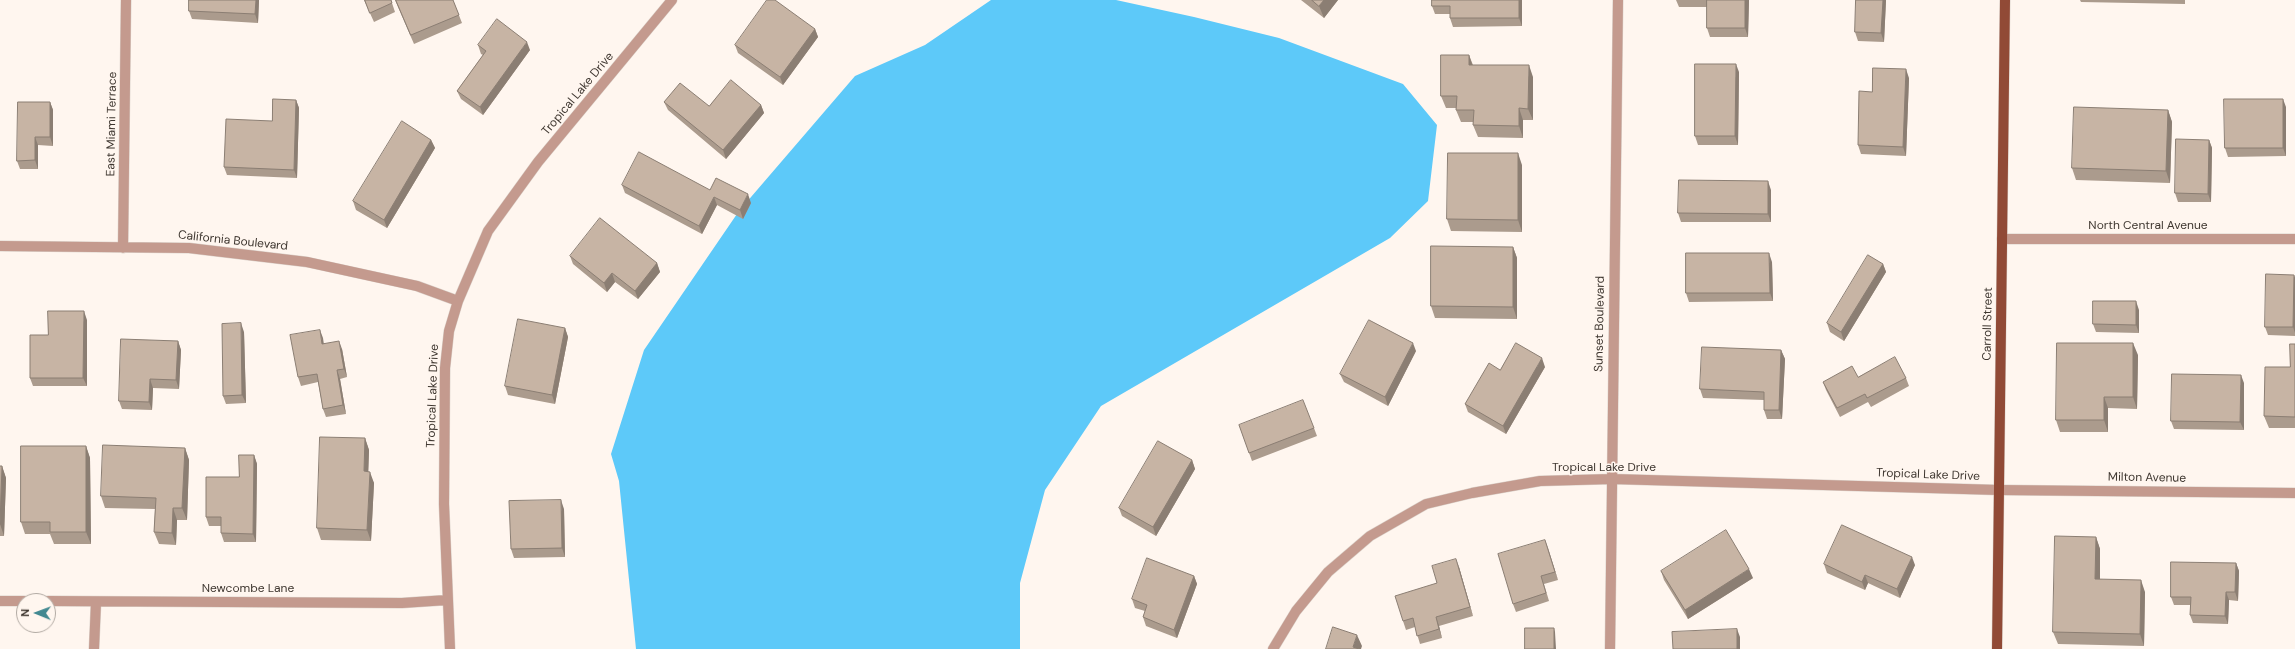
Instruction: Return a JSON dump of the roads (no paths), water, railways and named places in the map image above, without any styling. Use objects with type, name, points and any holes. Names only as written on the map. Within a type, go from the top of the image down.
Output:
[{"type":"main road","name":"Carroll Street","points":[[1997,649],[2005,0]]},
{"type":"street","name":"East Miami Terrace","points":[[124,248],[126,0]]},
{"type":"street","name":"Sunset Boulevard","points":[[1610,649],[1618,0]]},
{"type":"street","name":"Tropical Lake Drive","points":[[450,649],[444,504],[445,368],[449,331],[458,301],[488,231],[538,162],[667,2]]},
{"type":"street","name":"North Central Avenue","points":[[2002,239],[2295,239]]},
{"type":"street","name":"California Boulevard","points":[[0,246],[189,248],[307,262],[417,286],[458,301]]},
{"type":"street","name":"Tropical Lake Drive","points":[[1273,649],[1296,611],[1328,572],[1370,536],[1426,504],[1472,493],[1540,481],[1612,479],[1999,490]]},
{"type":"street","name":"Milton Avenue","points":[[1999,490],[2295,493]]},
{"type":"street","name":"Newcombe Lane","points":[[56,601],[402,603],[447,600]]},
{"type":"street","points":[[0,601],[16,601]]},
{"type":"street","points":[[94,649],[96,602]]},
{"type":"water","points":[[991,0],[1116,0],[1279,38],[1403,84],[1437,125],[1428,201],[1390,238],[1101,406],[1045,490],[1020,583],[1020,649],[636,649],[619,481],[611,454],[644,350],[739,211],[855,76],[925,45]]}]
